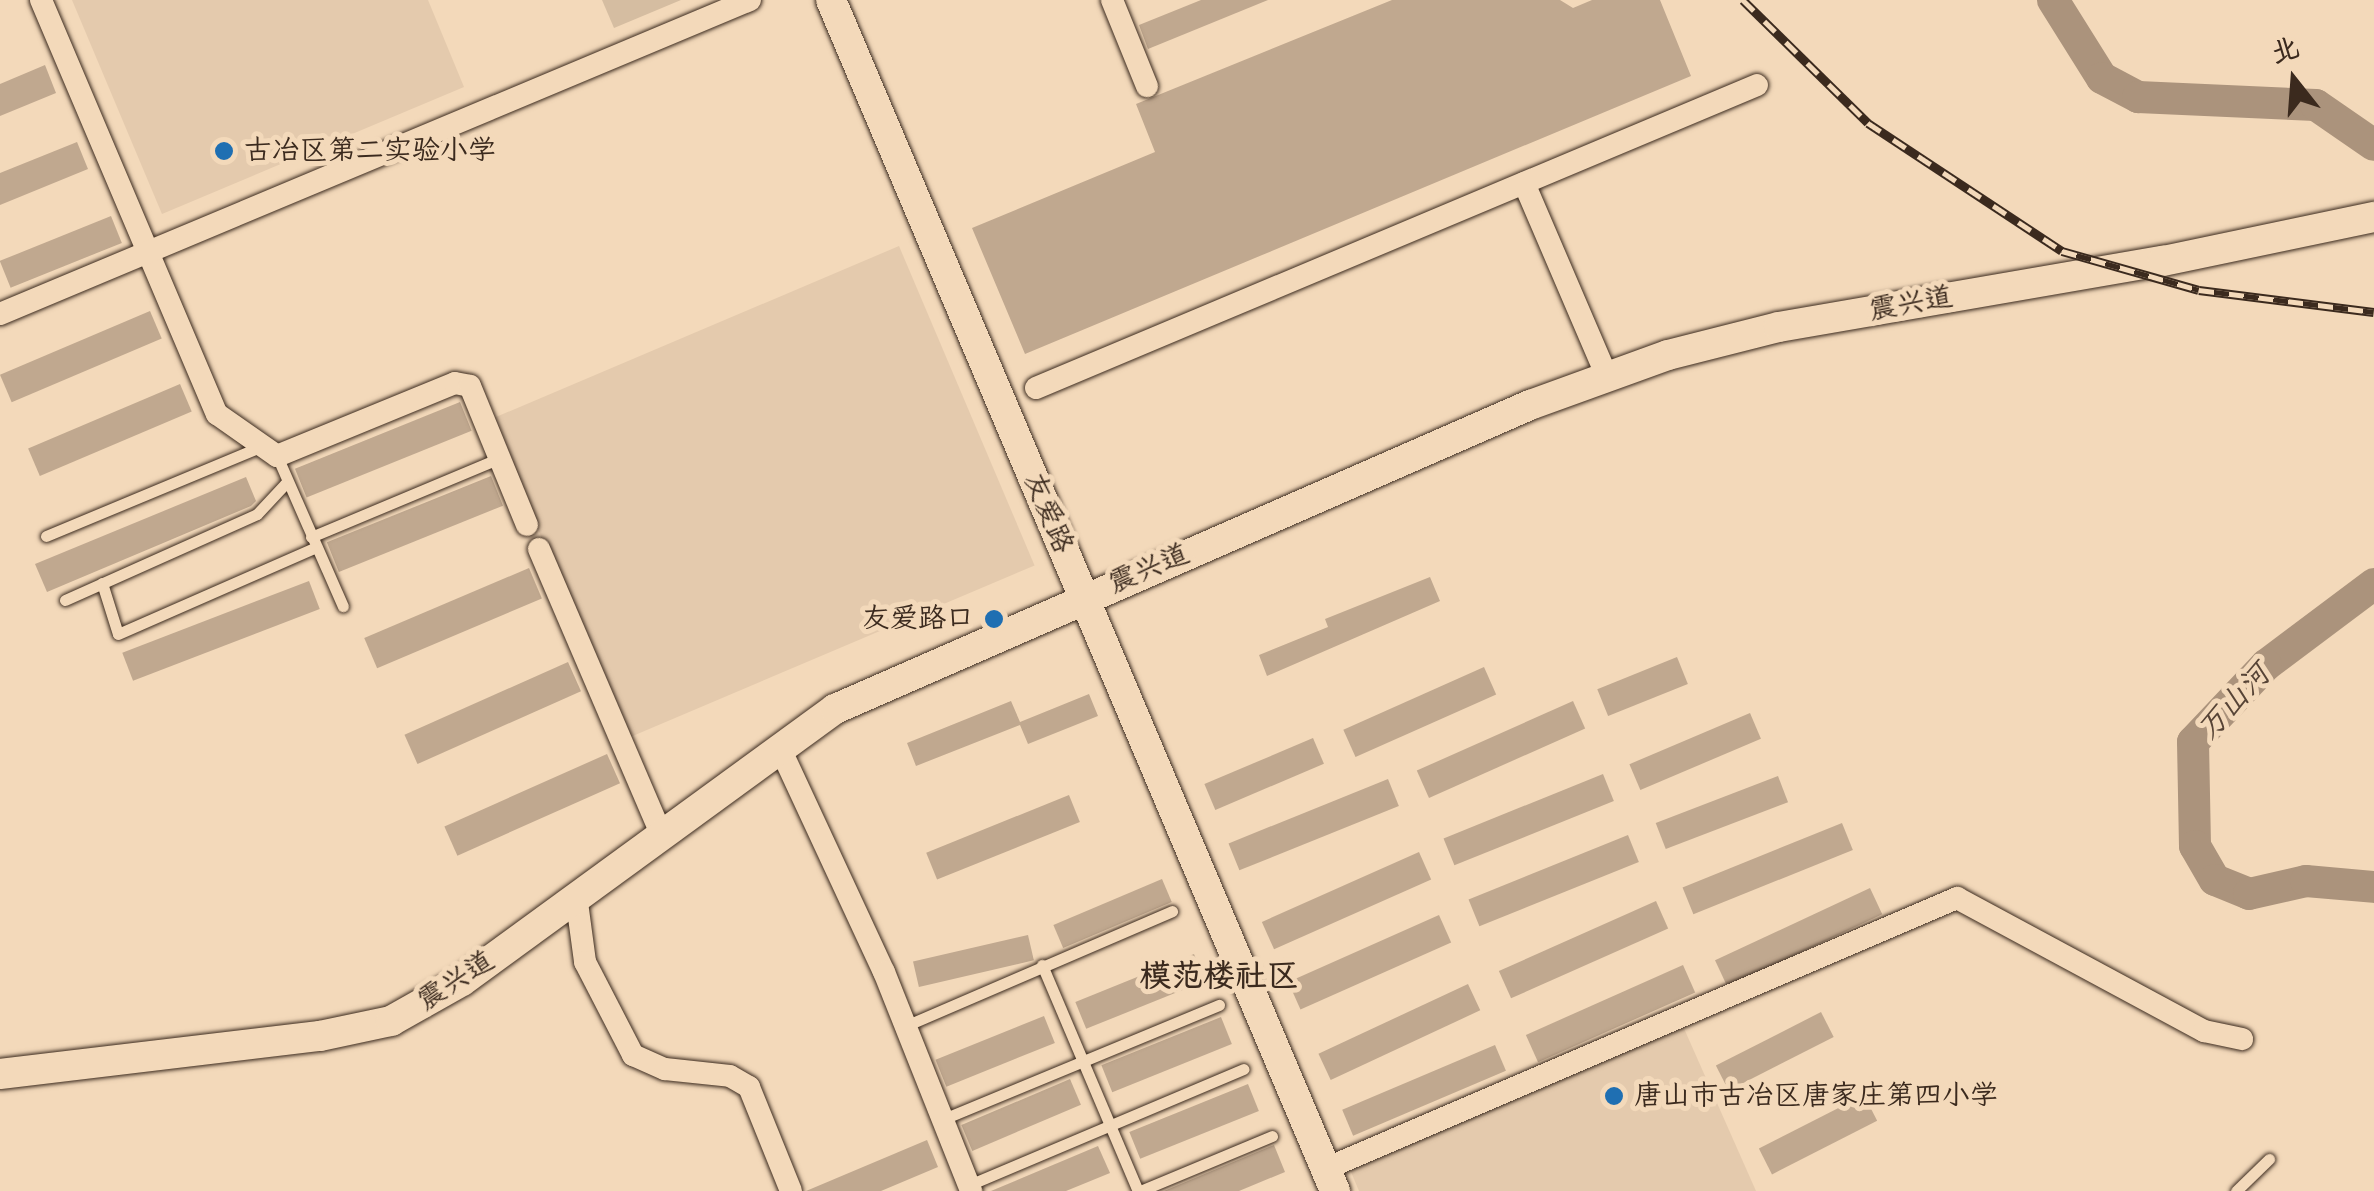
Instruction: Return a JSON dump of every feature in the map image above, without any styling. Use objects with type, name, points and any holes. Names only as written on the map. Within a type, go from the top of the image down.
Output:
[{"type":"street","points":[[41,0],[218,414],[268,452],[454,383],[470,386],[527,525]]},
{"type":"street","points":[[0,314],[750,0]]},
{"type":"street","name":"友爱路","points":[[831,0],[1330,1180]]},
{"type":"street","points":[[1112,0],[1147,86]]},
{"type":"street","points":[[1036,388],[1758,85]]},
{"type":"street","points":[[1524,183],[1607,377]]},
{"type":"street","name":"震兴道","points":[[0,1074],[320,1036],[391,1021],[462,981],[779,746],[901,676],[1607,377],[1779,327],[2164,261],[2374,217]]},
{"type":"street","points":[[539,549],[661,833]]},
{"type":"street","points":[[779,746],[884,972],[902,1027],[970,1188]]},
{"type":"street","points":[[576,895],[585,962],[633,1055],[666,1069],[730,1076],[749,1087],[791,1191]]},
{"type":"street","points":[[1330,1180],[1957,898],[2204,1030],[2242,1039]]},
{"type":"lane","points":[[46,536],[268,452],[342,606]]},
{"type":"lane","points":[[102,583],[118,634],[500,458]]},
{"type":"lane","points":[[65,600],[256,514],[286,483]]},
{"type":"lane","points":[[902,1027],[1172,911]]},
{"type":"lane","points":[[1042,965],[1139,1191],[1272,1136]]},
{"type":"lane","points":[[942,1120],[1219,1006]]},
{"type":"lane","points":[[970,1188],[1244,1069]]},
{"type":"lane","points":[[2236,1191],[2269,1159]]},
{"type":"shaded area","name":"古冶区第二实验小学","points":[[72,0],[428,0],[464,87],[162,214]]},
{"type":"shaded area","points":[[602,0],[681,0],[614,28]]},
{"type":"shaded area","points":[[899,246],[1035,565],[627,739],[491,419]]},
{"type":"shaded area","name":"唐山市古冶区唐家庄第四小学","points":[[1682,1024],[1756,1191],[1359,1191],[1349,1167]]},
{"type":"building","points":[[1201,0],[1268,0],[1148,49],[1139,25]]},
{"type":"building","points":[[1392,0],[1560,0],[1573,8],[1592,0],[1660,0],[1691,76],[1025,354],[972,228],[1155,152],[1136,104]]},
{"type":"building","points":[[45,65],[56,93],[0,116],[0,84]]},
{"type":"building","points":[[77,142],[88,169],[0,205],[0,173]]},
{"type":"building","points":[[111,216],[122,243],[11,288],[0,261]]},
{"type":"building","points":[[150,311],[162,339],[12,402],[0,375]]},
{"type":"building","points":[[180,384],[192,412],[40,476],[28,448]]},
{"type":"building","points":[[460,402],[472,431],[307,497],[295,469]]},
{"type":"building","points":[[491,476],[503,506],[339,572],[327,542]]},
{"type":"building","points":[[246,477],[256,501],[251,506],[47,592],[35,564]]},
{"type":"building","points":[[529,568],[542,598],[377,668],[364,638]]},
{"type":"building","points":[[1430,577],[1440,601],[1267,676],[1259,655],[1328,627],[1325,619]]},
{"type":"building","points":[[309,581],[320,609],[133,681],[122,653]]},
{"type":"building","points":[[1677,657],[1688,684],[1608,716],[1597,689]]},
{"type":"building","points":[[568,662],[581,691],[417,764],[404,735]]},
{"type":"building","points":[[1484,667],[1496,694],[1356,757],[1343,730]]},
{"type":"building","points":[[1089,694],[1098,716],[1028,744],[1020,725],[916,766],[907,743],[1011,701],[1020,722]]},
{"type":"building","points":[[1573,701],[1585,728],[1429,798],[1417,771]]},
{"type":"building","points":[[1750,713],[1761,739],[1640,790],[1629,764]]},
{"type":"building","points":[[1313,738],[1324,764],[1215,810],[1204,784]]},
{"type":"building","points":[[607,754],[620,783],[457,856],[444,826]]},
{"type":"building","points":[[1603,774],[1614,801],[1454,865],[1444,838]]},
{"type":"building","points":[[1778,776],[1788,802],[1666,849],[1656,823]]},
{"type":"building","points":[[1388,779],[1399,806],[1239,870],[1229,843]]},
{"type":"building","points":[[1069,795],[1080,822],[937,880],[926,853]]},
{"type":"building","points":[[1842,823],[1853,850],[1693,914],[1683,887]]},
{"type":"building","points":[[1628,835],[1639,862],[1479,926],[1469,899]]},
{"type":"building","points":[[1419,852],[1431,879],[1274,949],[1262,922]]},
{"type":"building","points":[[1162,879],[1172,902],[1063,948],[1053,925]]},
{"type":"building","points":[[1870,888],[1882,914],[1727,987],[1715,960]]},
{"type":"building","points":[[1656,901],[1668,928],[1511,998],[1499,971]]},
{"type":"building","points":[[1439,915],[1451,942],[1300,1010],[1288,982]]},
{"type":"building","points":[[1028,935],[1034,960],[919,987],[913,962]]},
{"type":"building","points":[[1194,954],[1205,981],[1086,1029],[1075,1002]]},
{"type":"building","points":[[1683,965],[1695,992],[1538,1062],[1526,1035]]},
{"type":"building","points":[[1468,984],[1480,1010],[1331,1080],[1318,1054]]},
{"type":"building","points":[[1821,1012],[1834,1037],[1729,1091],[1716,1066]]},
{"type":"building","points":[[1044,1016],[1055,1043],[946,1087],[936,1060]]},
{"type":"building","points":[[1221,1017],[1232,1044],[1112,1092],[1101,1065]]},
{"type":"building","points":[[1495,1045],[1506,1071],[1353,1136],[1342,1110]]},
{"type":"building","points":[[1070,1079],[1081,1105],[972,1151],[961,1125]]},
{"type":"building","points":[[1248,1084],[1259,1111],[1140,1159],[1129,1132]]},
{"type":"building","points":[[1864,1095],[1877,1121],[1772,1174],[1759,1149]]},
{"type":"building","points":[[927,1140],[938,1167],[881,1191],[806,1191]]},
{"type":"building","points":[[1274,1145],[1285,1172],[1239,1191],[1164,1191]]},
{"type":"building","points":[[1098,1146],[1110,1173],[1066,1191],[991,1191]]},
{"type":"waterway","name":"万山河","points":[[2053,0],[2102,78],[2138,97],[2316,105],[2374,145]]},
{"type":"waterway","name":"万山河","points":[[2374,584],[2266,665],[2193,742],[2195,846],[2215,880],[2249,894],[2306,881],[2374,887]]},
{"type":"railway","points":[[1743,0],[1868,123],[2062,251],[2199,290],[2374,312]]},
{"type":"place","name":"古冶区第二实验小学","points":[[224,151]]},
{"type":"place","name":"友爱路口","points":[[994,619]]},
{"type":"place","name":"唐山市古冶区唐家庄第四小学","points":[[1614,1096]]},
{"type":"district","name":"模范楼社区","points":[[1219,977]]}]
